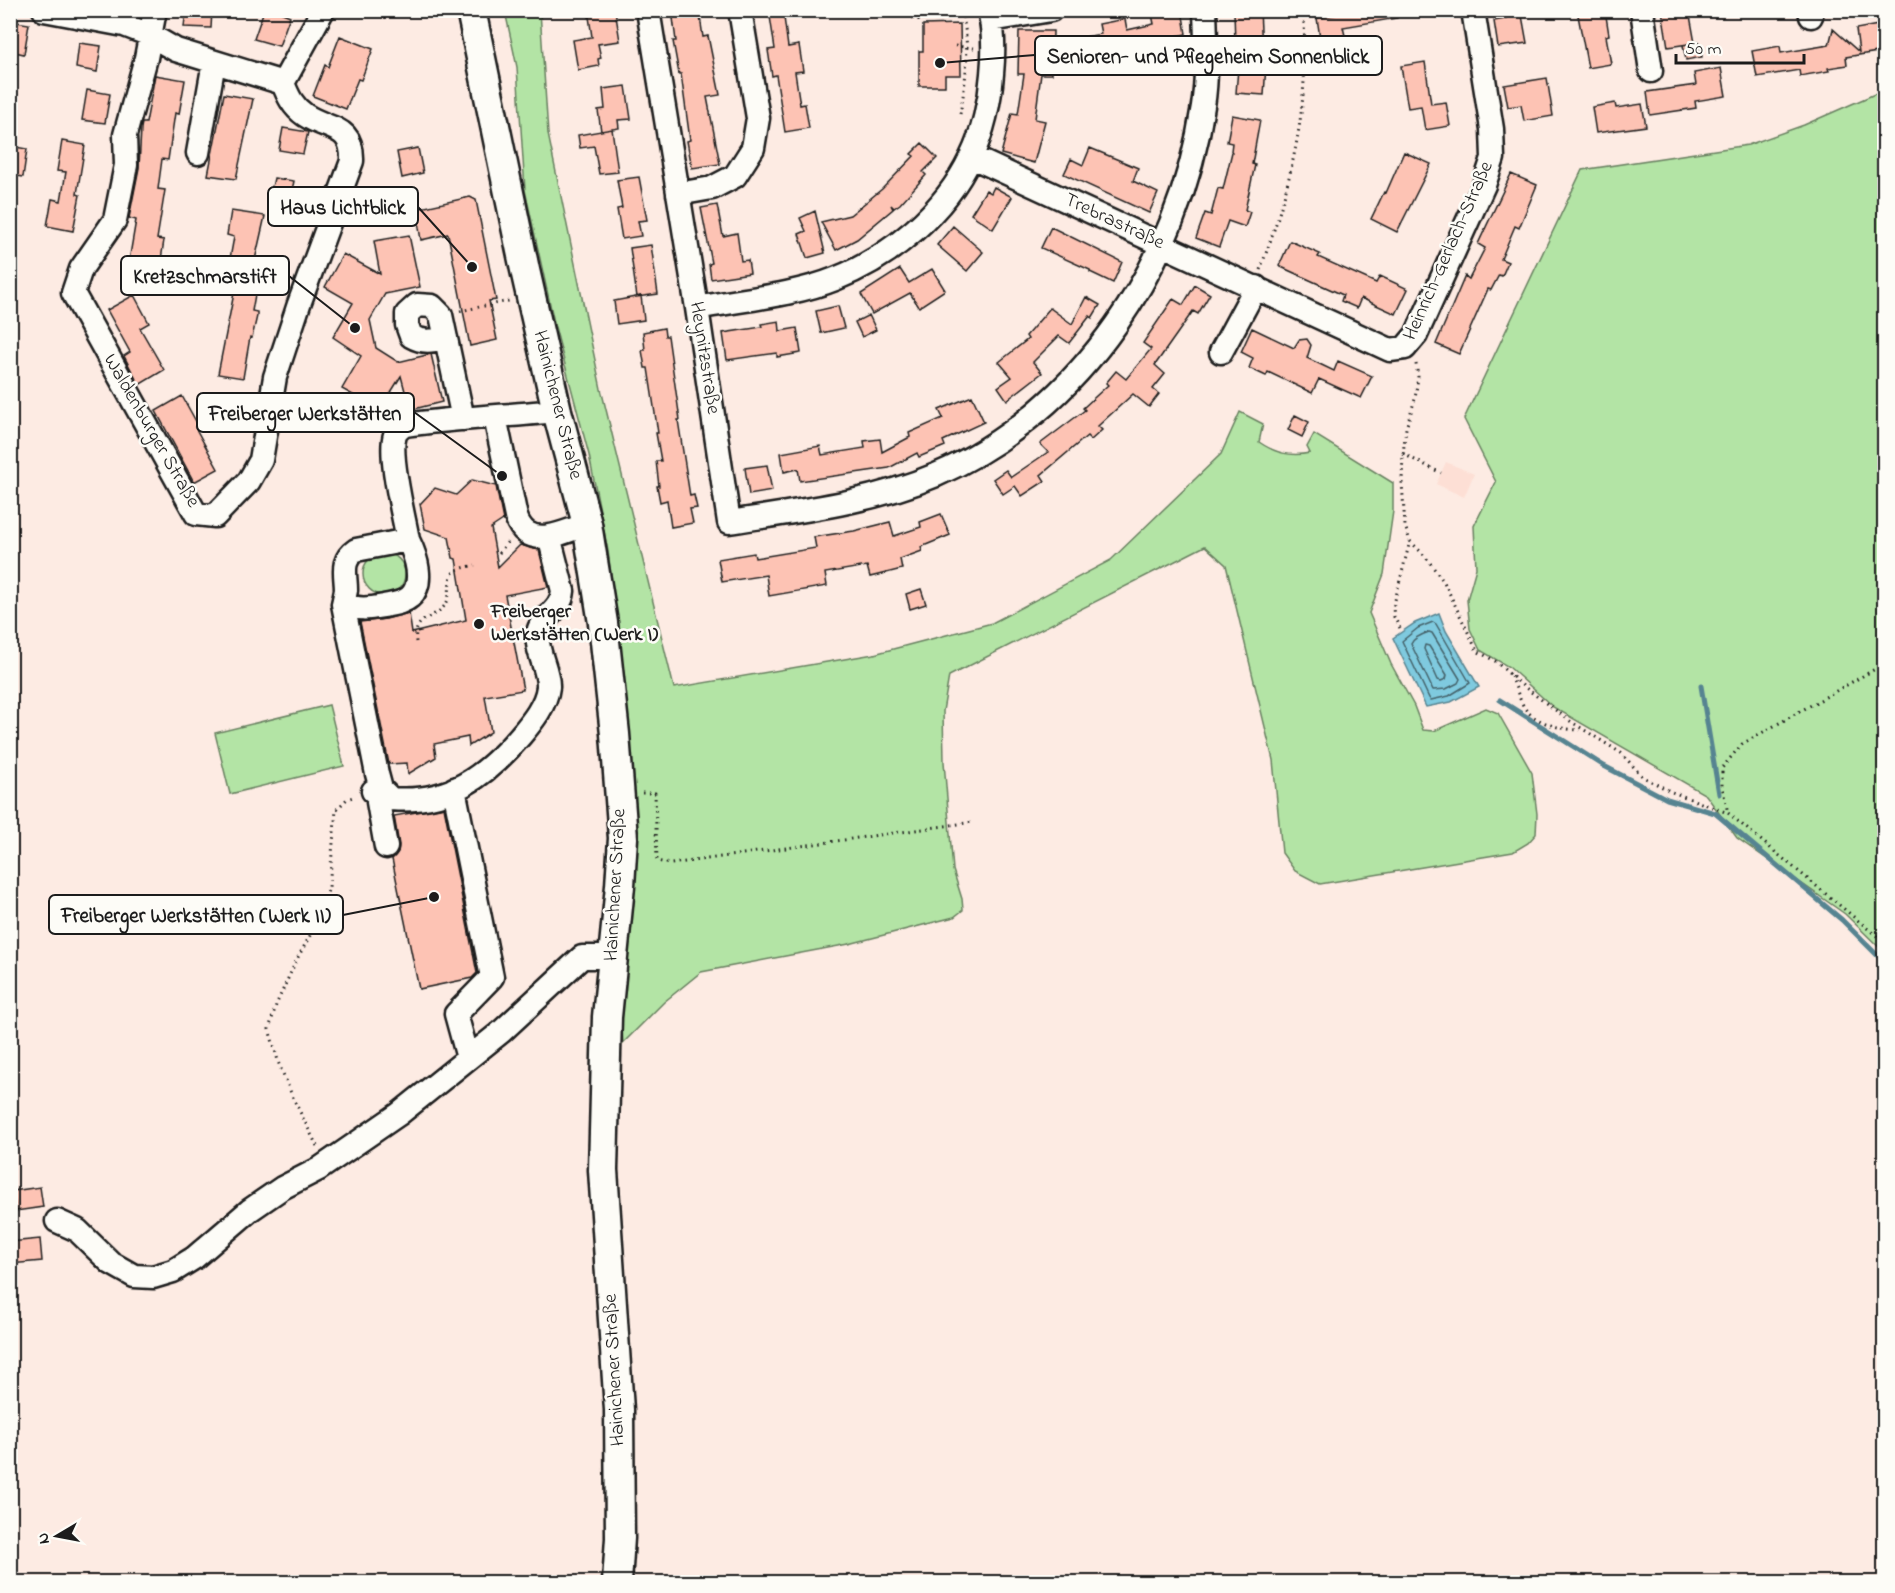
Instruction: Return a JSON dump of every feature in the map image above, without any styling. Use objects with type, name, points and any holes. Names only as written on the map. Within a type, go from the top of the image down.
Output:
[{"type":"main road","name":"Hainichener Straße","points":[[471,10],[557,411],[587,524],[604,634],[620,791],[623,838],[607,1025],[603,1170],[619,1410],[620,1538],[617,1582]]},
{"type":"main road","name":"Hainichener Straße","points":[[490,10],[501,64],[511,198]]},
{"type":"street","points":[[44,10],[124,25],[150,35],[176,50],[283,83],[323,10]]},
{"type":"street","name":"Waldenburger Straße","points":[[155,10],[125,135],[126,165],[116,220],[81,269],[73,292],[196,514],[215,516],[249,482],[261,460],[275,377],[352,160],[352,147],[345,134],[304,115],[291,103],[283,83]]},
{"type":"street","name":"Heynitzstraße","points":[[648,10],[697,308],[729,522],[845,504],[876,496],[936,475],[970,459],[999,441],[1048,403],[1074,378],[1121,317],[1162,244]]},
{"type":"street","points":[[678,194],[712,188],[735,176],[753,148],[758,118],[740,10]]},
{"type":"street","points":[[697,308],[806,288],[834,280],[864,266],[888,251],[924,222],[956,182],[972,156],[990,90],[993,58],[990,15],[1051,10]]},
{"type":"street","points":[[1162,244],[1183,196],[1199,132],[1204,103],[1205,10]]},
{"type":"street","name":"Heinrich-Gerlach-Straße","points":[[1405,348],[1416,335],[1484,185],[1493,158],[1492,129],[1473,10]]},
{"type":"street","points":[[1642,10],[1652,70]]},
{"type":"street","points":[[198,153],[214,62]]},
{"type":"street","name":"Trebrastraße","points":[[972,156],[1390,350],[1405,348]]},
{"type":"street","points":[[1221,352],[1255,286]]},
{"type":"street","points":[[446,338],[431,342],[420,341],[411,336],[407,325],[407,314],[417,305],[432,306],[441,315],[446,338],[463,419]]},
{"type":"street","points":[[343,604],[358,610],[401,602],[409,598],[418,582],[414,551],[408,540],[393,453],[396,435],[405,425],[447,419],[557,411]]},
{"type":"street","points":[[495,417],[519,527],[533,536],[549,536],[587,524]]},
{"type":"street","points":[[375,791],[391,799],[423,800],[454,789],[487,770],[532,722],[541,707],[548,687],[537,636],[540,625],[558,607],[563,591],[549,536]]},
{"type":"street","points":[[386,847],[343,604],[346,590],[344,563],[356,550],[408,540]]},
{"type":"street","points":[[454,789],[492,976],[456,1014],[468,1058]]},
{"type":"street","points":[[57,1221],[77,1230],[111,1263],[134,1276],[153,1277],[173,1271],[194,1258],[250,1210],[282,1188],[326,1165],[399,1114],[501,1032],[582,957],[613,957]]},
{"type":"path","points":[[913,18],[918,21],[926,10]]},
{"type":"path","points":[[960,114],[965,84],[966,47],[961,10]]},
{"type":"path","points":[[1255,286],[1277,224],[1294,162],[1303,105],[1305,47],[1303,10]]},
{"type":"path","points":[[955,46],[977,48]]},
{"type":"path","points":[[441,315],[517,299]]},
{"type":"path","points":[[1405,348],[1416,361],[1418,377],[1415,399],[1406,428],[1403,454],[1405,526],[1410,541],[1425,556],[1444,582],[1477,651],[1495,661],[1583,730],[1621,753],[1643,777],[1672,792],[1728,813],[1884,942]]},
{"type":"path","points":[[1403,454],[1441,473]]},
{"type":"path","points":[[1400,628],[1394,617],[1393,608],[1410,541]]},
{"type":"path","points":[[416,642],[417,627],[421,621],[444,607],[450,597],[452,573],[475,565]]},
{"type":"path","points":[[1728,813],[1722,786],[1722,768],[1742,744],[1884,664]]},
{"type":"path","points":[[1510,675],[1527,711],[1543,721],[1570,730],[1583,730]]},
{"type":"path","points":[[326,1165],[294,1100],[279,1064],[269,1029],[276,1005],[318,921],[329,887],[336,810],[347,799],[375,791]]},
{"type":"path","points":[[620,791],[655,793],[657,861],[671,864],[973,822]]},
{"type":"shaded area","points":[[1446,462],[1474,474],[1464,497],[1436,484]]},
{"type":"green space","points":[[505,11],[540,11],[548,134],[601,389],[674,688],[874,654],[992,623],[1111,560],[1221,454],[1240,412],[1263,424],[1259,442],[1271,449],[1289,454],[1310,453],[1307,447],[1314,434],[1393,483],[1393,511],[1384,574],[1369,613],[1391,664],[1414,706],[1423,730],[1434,731],[1486,708],[1498,713],[1532,773],[1537,814],[1536,834],[1528,843],[1513,852],[1320,884],[1295,871],[1282,853],[1273,760],[1226,565],[1205,546],[949,676],[943,711],[944,762],[953,870],[963,910],[954,917],[849,944],[701,972],[664,1002],[623,1043],[619,984],[632,787],[622,661],[608,551],[589,455],[555,327],[525,190],[517,67]]},
{"type":"green space","points":[[1884,90],[1884,952],[1845,914],[1737,838],[1706,795],[1553,707],[1509,667],[1480,650],[1470,629],[1467,600],[1476,568],[1474,526],[1496,482],[1464,419],[1582,170],[1748,145],[1804,125]]},
{"type":"green space","points":[[384,553],[392,554],[399,559],[404,566],[404,582],[399,589],[392,594],[384,595],[376,594],[369,589],[364,582],[363,574],[364,566],[369,559],[376,554]]},
{"type":"green space","points":[[329,705],[344,766],[230,794],[215,733]]},
{"type":"water","points":[[1439,613],[1446,631],[1479,687],[1451,702],[1426,707],[1393,638],[1415,623]]},
{"type":"building","points":[[186,10],[212,10],[211,28],[184,27]]},
{"type":"building","points":[[264,10],[275,10],[290,16],[279,46],[254,39]]},
{"type":"building","points":[[588,10],[615,10],[620,41],[598,44],[601,58],[598,59],[599,66],[578,70],[573,40],[592,37]]},
{"type":"building","points":[[672,10],[699,10],[703,37],[708,36],[720,95],[707,97],[720,164],[692,168],[687,141],[690,140],[681,74],[679,74],[673,41],[676,41]]},
{"type":"building","points":[[769,10],[783,10],[788,47],[799,45],[803,71],[795,72],[800,105],[805,104],[809,128],[785,132],[776,75],[772,76],[768,50],[775,49]]},
{"type":"building","points":[[1182,10],[1186,34],[1103,50],[1104,54],[1085,58],[1084,37],[1101,34],[1099,24],[1125,19],[1127,30],[1154,24],[1152,14]]},
{"type":"building","points":[[1260,10],[1262,50],[1267,50],[1264,95],[1236,93],[1240,44],[1235,44],[1234,11]]},
{"type":"building","points":[[1349,10],[1396,10],[1397,18],[1343,27],[1346,40],[1321,44],[1317,18],[1349,12]]},
{"type":"building","points":[[1505,10],[1521,10],[1527,43],[1498,47],[1494,21],[1506,19]]},
{"type":"building","points":[[1577,10],[1605,10],[1609,35],[1606,36],[1611,64],[1588,68]]},
{"type":"building","points":[[1662,10],[1689,10],[1695,43],[1668,47]]},
{"type":"building","points":[[10,21],[29,24],[24,54],[10,51]]},
{"type":"building","points":[[960,24],[961,75],[945,75],[945,86],[919,86],[919,51],[923,51],[923,25]]},
{"type":"building","points":[[1884,24],[1884,51],[1846,57],[1847,65],[1828,68],[1829,71],[1800,76],[1799,70],[1757,77],[1752,51],[1780,46],[1781,53],[1829,45],[1833,29],[1859,52],[1856,29]]},
{"type":"building","points":[[1019,31],[1053,31],[1052,74],[1041,74],[1035,119],[1045,121],[1034,163],[1001,154],[1012,113],[1018,114],[1024,74],[1018,74]]},
{"type":"building","points":[[340,36],[373,49],[346,109],[313,96]]},
{"type":"building","points":[[1699,42],[1702,57],[1686,60],[1683,45]]},
{"type":"building","points":[[79,43],[101,46],[97,72],[76,68]]},
{"type":"building","points":[[1425,62],[1431,104],[1446,102],[1450,126],[1425,130],[1421,106],[1408,108],[1401,66]]},
{"type":"building","points":[[1721,68],[1726,96],[1695,101],[1696,108],[1650,115],[1647,92],[1696,85],[1694,73]]},
{"type":"building","points":[[155,75],[185,80],[179,114],[175,113],[168,160],[162,159],[158,189],[165,190],[157,239],[164,240],[159,273],[128,267],[136,220],[129,218],[139,168],[141,128],[142,123],[146,123]]},
{"type":"building","points":[[1547,78],[1553,116],[1524,121],[1521,105],[1508,107],[1504,85]]},
{"type":"building","points":[[626,86],[631,119],[618,120],[619,128],[601,131],[598,110],[605,109],[603,89]]},
{"type":"building","points":[[87,90],[110,94],[105,123],[82,120]]},
{"type":"building","points":[[224,94],[253,99],[236,179],[208,175]]},
{"type":"building","points":[[1615,103],[1616,108],[1642,104],[1646,126],[1596,133],[1592,107]]},
{"type":"building","points":[[1232,115],[1260,120],[1252,164],[1255,165],[1245,210],[1250,212],[1245,227],[1228,221],[1219,247],[1196,238],[1205,213],[1211,215],[1218,188],[1223,189],[1232,152],[1232,143],[1227,142]]},
{"type":"building","points":[[283,128],[308,132],[303,154],[279,150]]},
{"type":"building","points":[[612,129],[618,172],[599,174],[594,146],[580,148],[578,135]]},
{"type":"building","points":[[62,141],[85,145],[77,194],[80,195],[73,231],[47,226],[52,199],[61,201],[66,172],[57,171]]},
{"type":"building","points":[[922,143],[937,158],[923,172],[926,175],[900,204],[894,208],[891,205],[893,209],[857,239],[836,250],[821,222],[850,215],[882,189],[914,156],[911,154]]},
{"type":"building","points":[[10,146],[27,149],[23,177],[10,175]]},
{"type":"building","points":[[418,148],[423,173],[402,178],[397,152]]},
{"type":"building","points":[[1090,148],[1138,168],[1133,181],[1158,193],[1149,213],[1064,174],[1071,159],[1083,165]]},
{"type":"building","points":[[1404,152],[1431,164],[1397,232],[1371,219],[1384,192],[1386,193]]},
{"type":"building","points":[[1511,174],[1537,185],[1519,228],[1515,226],[1501,259],[1508,262],[1502,276],[1499,275],[1491,290],[1488,289],[1459,354],[1436,344],[1465,276],[1469,279],[1485,248],[1478,244]]},
{"type":"building","points":[[639,177],[647,220],[638,221],[641,236],[622,239],[617,209],[622,208],[617,180]]},
{"type":"building","points":[[274,178],[294,181],[289,204],[269,200]]},
{"type":"building","points":[[994,187],[1012,197],[993,229],[971,214],[986,190],[991,193]]},
{"type":"building","points":[[470,197],[476,200],[496,300],[489,301],[497,340],[470,346],[448,234],[421,240],[416,209]]},
{"type":"building","points":[[717,205],[723,236],[737,233],[741,261],[748,260],[750,273],[711,279],[709,264],[712,263],[701,208]]},
{"type":"building","points":[[231,211],[265,216],[255,260],[273,263],[270,280],[258,278],[252,311],[257,312],[257,316],[252,338],[250,337],[243,378],[218,374],[234,293],[224,291],[234,237],[227,235]]},
{"type":"building","points":[[815,211],[825,253],[807,258],[799,234],[806,231],[800,218]]},
{"type":"building","points":[[953,226],[983,252],[967,271],[937,245]]},
{"type":"building","points":[[1051,227],[1122,262],[1113,283],[1041,248]]},
{"type":"building","points":[[409,235],[420,287],[385,294],[370,320],[376,348],[398,362],[431,354],[442,402],[410,410],[401,376],[380,410],[342,389],[361,356],[333,337],[353,303],[325,287],[343,254],[380,274],[374,241]]},
{"type":"building","points":[[1290,241],[1320,254],[1318,257],[1376,283],[1380,276],[1408,289],[1396,314],[1361,298],[1357,308],[1341,301],[1343,295],[1279,266]]},
{"type":"building","points":[[651,245],[658,294],[637,297],[630,248]]},
{"type":"building","points":[[900,269],[909,283],[932,269],[945,290],[919,307],[910,293],[872,314],[861,294]]},
{"type":"building","points":[[1195,285],[1210,294],[1198,314],[1193,311],[1155,365],[1165,374],[1153,389],[1159,394],[1149,407],[1133,394],[1098,426],[1102,430],[1091,440],[1087,436],[1041,475],[1045,481],[1022,496],[1015,486],[1003,494],[993,479],[1006,470],[1011,477],[1048,452],[1040,444],[1085,410],[1083,408],[1108,385],[1106,383],[1116,371],[1126,379],[1151,349],[1143,343],[1173,299],[1183,305]]},
{"type":"building","points":[[134,295],[149,323],[140,328],[164,370],[139,385],[124,356],[130,352],[107,310]]},
{"type":"building","points":[[641,296],[644,320],[617,324],[614,301]]},
{"type":"building","points":[[1086,297],[1100,305],[1092,318],[1090,316],[1069,343],[1059,336],[1033,362],[1042,373],[1007,400],[998,387],[1012,377],[999,362],[1028,339],[1026,336],[1050,308],[1072,324]]},
{"type":"building","points":[[838,306],[844,328],[821,333],[816,311]]},
{"type":"building","points":[[869,315],[876,330],[862,337],[855,322]]},
{"type":"building","points":[[779,321],[780,331],[797,328],[801,353],[777,357],[777,353],[727,360],[723,333],[762,327],[761,324]]},
{"type":"building","points":[[664,328],[665,336],[668,336],[690,496],[694,495],[697,508],[690,509],[693,523],[671,527],[667,500],[660,502],[657,486],[659,486],[656,461],[661,461],[656,433],[658,433],[648,368],[645,368],[642,350],[645,350],[643,332]]},
{"type":"building","points":[[1252,328],[1294,348],[1299,340],[1307,339],[1311,345],[1307,358],[1334,371],[1338,361],[1372,376],[1361,398],[1319,379],[1312,393],[1268,372],[1266,376],[1249,368],[1253,358],[1241,352]]},
{"type":"building","points":[[182,396],[198,425],[195,427],[218,469],[194,482],[156,411]]},
{"type":"building","points":[[972,396],[984,422],[943,441],[945,446],[919,457],[917,453],[889,468],[800,481],[798,469],[784,472],[781,453],[820,446],[822,455],[865,448],[864,441],[880,439],[882,452],[910,437],[909,433],[943,418],[939,410]]},
{"type":"building","points":[[1295,415],[1309,422],[1302,437],[1288,430]]},
{"type":"building","points":[[767,465],[772,491],[749,495],[745,468]]},
{"type":"building","name":"Freiberger Werkstätten (Werk I)","points":[[472,480],[496,486],[503,520],[491,528],[498,567],[520,545],[539,550],[548,587],[505,595],[523,690],[485,696],[491,732],[469,746],[468,737],[434,744],[436,757],[408,774],[407,763],[389,764],[360,622],[409,613],[412,633],[466,620],[456,559],[453,558],[449,537],[425,529],[420,504],[435,488],[456,495]]},
{"type":"building","points":[[941,514],[950,535],[921,547],[922,551],[900,559],[902,569],[870,577],[867,566],[825,573],[827,586],[769,596],[766,575],[722,582],[718,559],[754,553],[755,558],[816,548],[814,537],[854,531],[890,522],[894,536],[921,527],[920,522]]},
{"type":"building","points":[[921,589],[926,604],[910,609],[906,594]]},
{"type":"building","points":[[444,807],[477,973],[472,978],[419,989],[392,859],[398,852],[399,845],[394,816]]},
{"type":"building","points":[[40,1187],[43,1207],[16,1211],[13,1191]]},
{"type":"building","points":[[40,1239],[42,1261],[10,1264],[10,1242]]},
{"type":"waterway","points":[[1701,686],[1719,794]]},
{"type":"waterway","points":[[1500,700],[1604,766],[1667,799],[1715,813],[1842,920],[1884,962]]},
{"type":"place","name":"Senioren- und Pflegeheim Sonnenblick","points":[[940,63]]},
{"type":"place","name":"Haus Lichtblick","points":[[472,267]]},
{"type":"place","name":"Kretzschmarstift","points":[[355,328]]},
{"type":"place","name":"Freiberger Werkstätten","points":[[502,476]]},
{"type":"place","name":"Freiberger Werkstätten (Werk I)","points":[[479,624]]},
{"type":"place","name":"Freiberger Werkstätten (Werk II)","points":[[434,897]]}]
